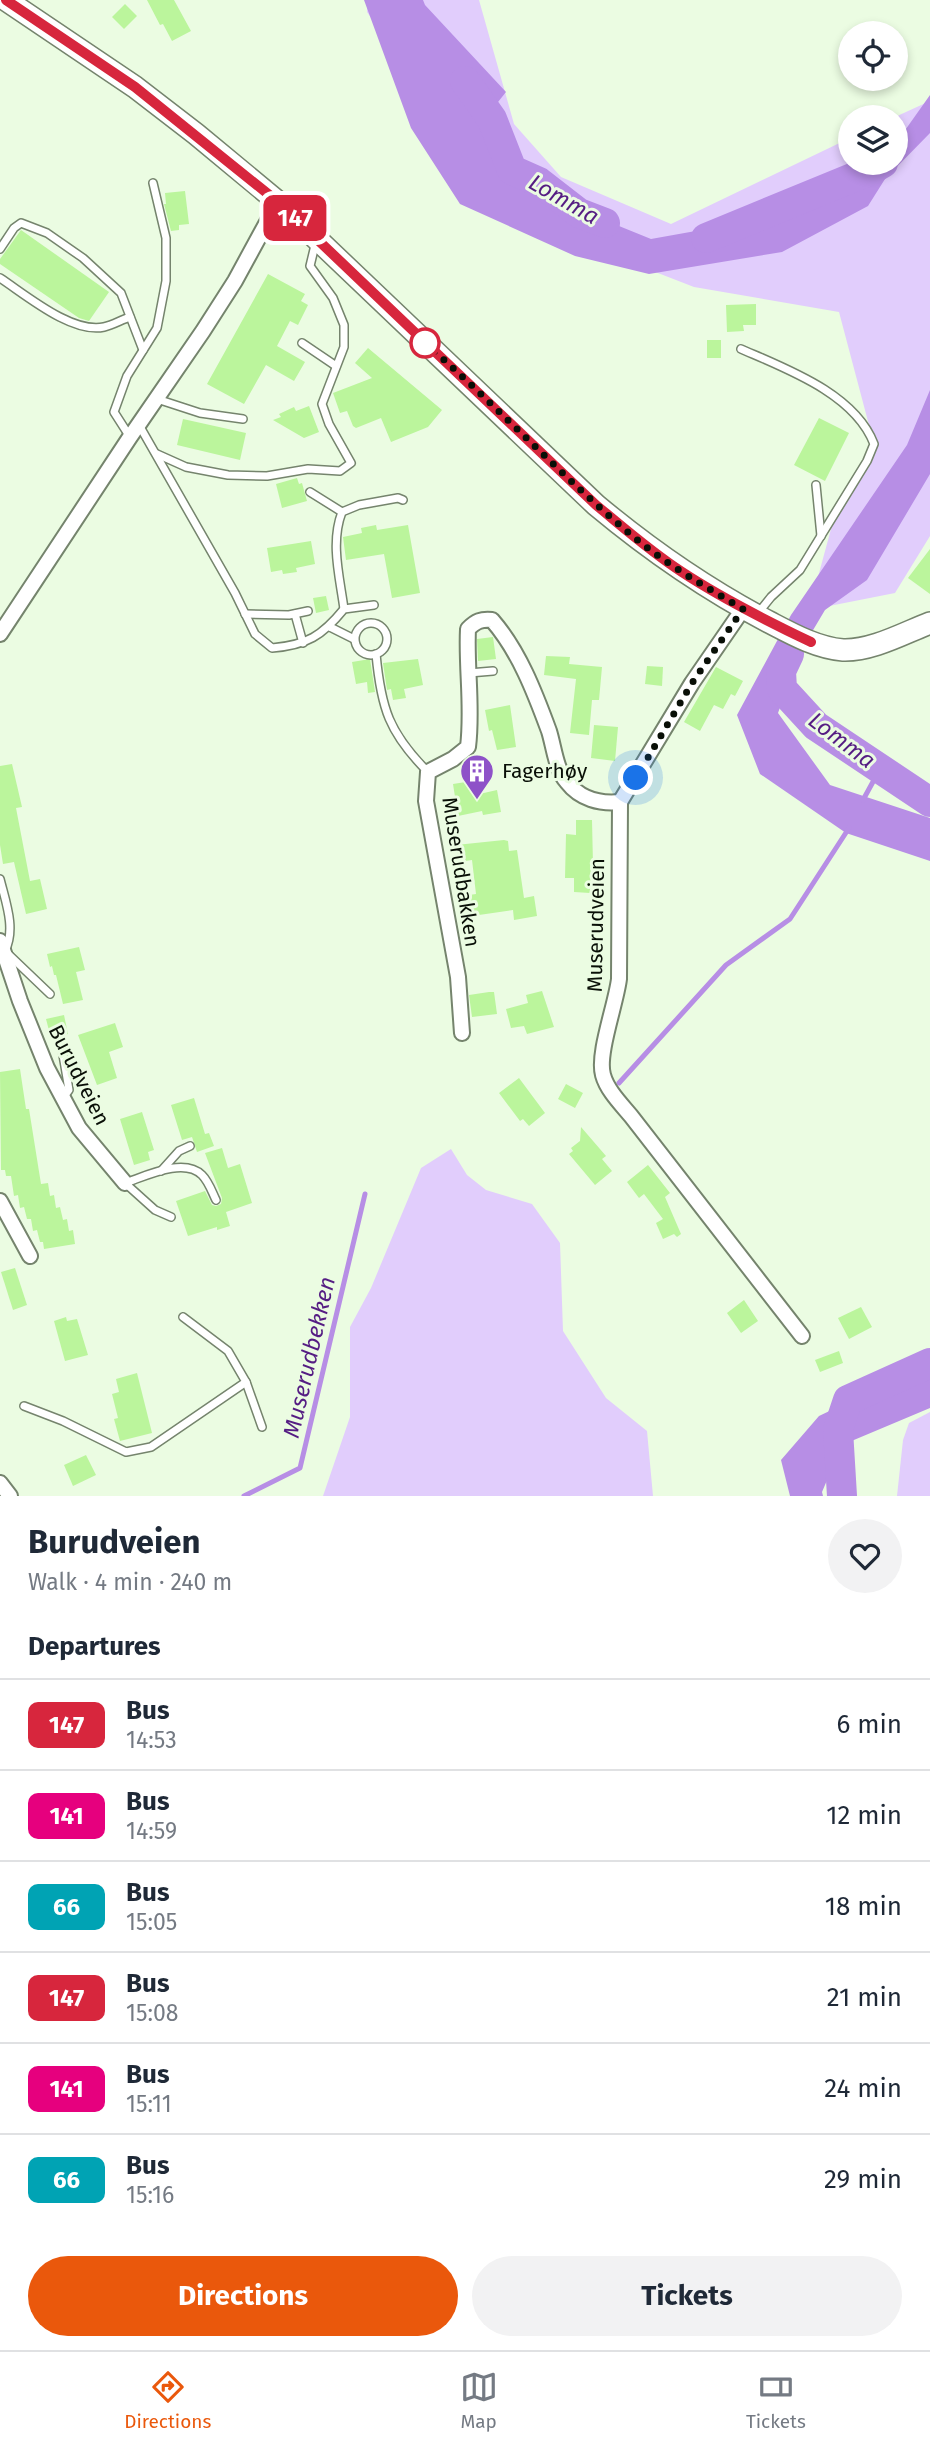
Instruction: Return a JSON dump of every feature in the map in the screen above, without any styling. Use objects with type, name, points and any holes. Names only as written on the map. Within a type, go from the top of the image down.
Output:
[{"type":"street","points":[[6,0],[135,87],[278,202],[596,505],[642,544],[681,571],[750,612],[826,648],[846,650],[878,643],[923,626]]},
{"type":"street","points":[[0,635],[235,281],[278,202]]},
{"type":"street","points":[[620,802],[692,683],[750,612]]},
{"type":"street","name":"Muserudbakken","points":[[462,1033],[458,977],[426,801],[428,772],[453,759],[468,747],[471,723],[468,629],[482,620],[492,620],[502,632],[533,690],[564,779],[583,797],[611,803],[620,802]]},
{"type":"street","name":"Muserudveien","points":[[620,802],[619,979],[617,999],[604,1048],[603,1074],[618,1100],[802,1336]]},
{"type":"street","name":"Burudveien","points":[[2,946],[20,1001],[47,1068],[79,1128],[125,1183]]},
{"type":"street","points":[[0,1201],[30,1256]]},
{"type":"street","points":[[0,1483],[10,1496]]},
{"type":"lane","points":[[130,437],[114,412],[127,376],[157,328],[166,281],[166,238],[153,183]]},
{"type":"lane","points":[[0,249],[14,228],[21,223],[47,233],[83,258],[121,293],[143,350]]},
{"type":"lane","points":[[157,454],[186,467],[228,475],[267,476],[308,469],[340,471],[351,463],[329,424],[322,404],[344,347],[344,325],[333,298],[310,265],[317,239]]},
{"type":"lane","points":[[0,278],[71,324],[90,328],[103,327],[130,317]]},
{"type":"lane","points":[[302,342],[336,366]]},
{"type":"lane","points":[[741,349],[799,374],[855,413],[868,428],[874,444],[867,461],[800,570],[750,612]]},
{"type":"lane","points":[[157,399],[200,413],[243,419]]},
{"type":"lane","points":[[139,425],[255,634],[272,648],[303,643],[315,638],[330,627],[344,609],[374,605]]},
{"type":"lane","points":[[816,485],[821,536]]},
{"type":"lane","points":[[310,492],[342,512]]},
{"type":"lane","points":[[344,609],[336,549],[337,526],[342,512],[359,505],[398,498],[403,500]]},
{"type":"lane","points":[[245,614],[295,614],[308,611]]},
{"type":"lane","points":[[295,614],[303,643]]},
{"type":"lane","points":[[364,624],[378,625],[385,633],[384,648],[376,654],[362,653],[355,644],[354,639],[364,624]]},
{"type":"lane","points":[[330,627],[354,639]]},
{"type":"lane","points":[[376,654],[379,686],[391,725],[408,752],[428,772]]},
{"type":"lane","points":[[469,673],[493,671]]},
{"type":"lane","points":[[0,879],[11,939],[2,946],[50,994]]},
{"type":"lane","points":[[62,1049],[69,1090],[63,1098]]},
{"type":"lane","points":[[161,1172],[179,1151],[190,1146]]},
{"type":"lane","points":[[125,1183],[180,1167],[202,1174],[216,1200]]},
{"type":"lane","points":[[125,1183],[155,1210],[171,1217]]},
{"type":"lane","points":[[183,1317],[228,1351],[246,1382],[262,1426]]},
{"type":"lane","points":[[24,1406],[63,1421],[126,1452],[151,1447],[246,1382]]},
{"type":"shaded area","points":[[364,0],[423,0],[506,92],[482,122],[518,185],[651,239],[746,222],[862,175],[889,175],[868,206],[782,252],[649,274],[575,256],[460,204],[411,128]]},
{"type":"shaded area","points":[[368,0],[479,0],[514,124],[561,177],[671,224],[838,144],[838,175],[908,175],[908,111],[930,101],[930,536],[895,593],[809,610],[837,507],[874,444],[839,312],[694,287],[560,235],[484,179],[367,12]]},
{"type":"shaded area","points":[[930,95],[930,133],[908,155],[908,126]]},
{"type":"shaded area","points":[[930,390],[930,474],[867,580],[825,610],[800,652],[778,713],[830,785],[930,818],[930,861],[846,833],[760,774],[737,715],[791,615],[907,445]]},
{"type":"shaded area","points":[[451,1149],[467,1175],[486,1190],[532,1204],[560,1243],[563,1331],[606,1398],[647,1431],[653,1496],[323,1496],[350,1417],[350,1327],[371,1288],[421,1168]]},
{"type":"shaded area","points":[[930,1363],[930,1408],[842,1445],[822,1492],[823,1496],[790,1496],[781,1460],[819,1416]]},
{"type":"shaded area","points":[[930,1412],[930,1496],[897,1496],[903,1440],[909,1423]]},
{"type":"building","points":[[147,0],[174,0],[191,31],[172,41]]},
{"type":"building","points":[[125,4],[137,16],[124,29],[112,17]]},
{"type":"building","points":[[185,191],[189,224],[179,225],[179,230],[171,231],[164,204],[165,193]]},
{"type":"building","points":[[21,230],[109,292],[89,321],[79,318],[0,264],[0,259]]},
{"type":"building","points":[[268,274],[305,294],[301,301],[308,305],[298,325],[290,321],[277,346],[305,362],[294,381],[266,365],[244,404],[207,384]]},
{"type":"building","points":[[756,304],[756,325],[743,325],[744,331],[727,332],[726,305]]},
{"type":"building","points":[[707,340],[721,340],[721,358],[707,358]]},
{"type":"building","points":[[368,348],[442,410],[428,427],[391,442],[381,418],[356,428],[347,411],[340,413],[333,393],[372,378],[355,363]]},
{"type":"building","points":[[309,406],[319,432],[304,438],[273,420],[294,407],[296,411]]},
{"type":"building","points":[[819,418],[849,433],[825,481],[794,465]]},
{"type":"building","points":[[183,419],[246,433],[240,460],[177,445]]},
{"type":"building","points":[[297,478],[299,484],[302,483],[307,501],[282,508],[276,484]]},
{"type":"building","points":[[376,525],[377,530],[408,525],[420,593],[392,598],[384,554],[346,560],[343,537],[362,533],[361,528]]},
{"type":"building","points":[[311,541],[315,564],[296,568],[297,572],[271,572],[267,548]]},
{"type":"building","points":[[930,549],[930,594],[908,578]]},
{"type":"building","points":[[326,596],[329,610],[316,613],[313,598]]},
{"type":"building","points":[[493,637],[496,659],[478,661],[477,639]]},
{"type":"building","points":[[546,656],[570,657],[569,664],[602,667],[599,700],[592,700],[589,735],[570,733],[576,679],[544,675]]},
{"type":"building","points":[[370,659],[375,692],[368,693],[367,682],[356,684],[352,662]]},
{"type":"building","points":[[418,659],[423,685],[404,689],[406,698],[393,700],[391,689],[387,690],[383,663]]},
{"type":"building","points":[[647,666],[663,667],[662,686],[645,684]]},
{"type":"building","points":[[716,667],[743,681],[735,696],[731,694],[723,709],[714,705],[700,731],[684,722]]},
{"type":"building","points":[[510,705],[516,747],[497,750],[492,730],[489,731],[485,710]]},
{"type":"building","points":[[594,725],[618,727],[615,761],[591,758]]},
{"type":"building","points":[[12,764],[22,807],[16,808],[30,881],[40,879],[47,909],[26,914],[14,862],[3,864],[0,845],[0,766]]},
{"type":"building","name":"Fagerhøy","points":[[472,781],[475,795],[497,790],[501,812],[483,815],[482,811],[458,816],[453,784]]},
{"type":"building","points":[[576,820],[592,820],[593,865],[590,893],[574,892],[574,878],[565,878],[566,834],[576,835]]},
{"type":"building","points":[[508,841],[509,851],[517,850],[524,898],[534,896],[537,916],[514,920],[513,910],[472,916],[469,895],[476,894],[472,860],[458,862],[456,845]]},
{"type":"building","points":[[79,947],[85,970],[76,972],[83,1000],[63,1004],[56,975],[52,966],[50,967],[47,954]]},
{"type":"building","points":[[542,991],[554,1027],[527,1034],[524,1026],[511,1028],[506,1009],[528,1003],[526,995]]},
{"type":"building","points":[[494,992],[497,1014],[472,1017],[469,995]]},
{"type":"building","points":[[64,1015],[68,1034],[51,1038],[46,1019]]},
{"type":"building","points":[[115,1023],[123,1047],[109,1052],[117,1078],[97,1085],[78,1035]]},
{"type":"building","points":[[20,1069],[41,1184],[48,1183],[56,1208],[60,1207],[63,1220],[67,1219],[69,1231],[73,1230],[75,1244],[44,1249],[37,1230],[33,1231],[31,1219],[27,1219],[24,1207],[20,1208],[18,1195],[14,1196],[11,1176],[6,1176],[5,1170],[1,1170],[0,1072]]},
{"type":"building","points":[[519,1078],[545,1113],[529,1126],[523,1119],[520,1121],[499,1093]]},
{"type":"building","points":[[566,1084],[583,1093],[575,1108],[558,1099]]},
{"type":"building","points":[[194,1098],[205,1134],[209,1133],[214,1146],[197,1152],[192,1137],[182,1140],[171,1105]]},
{"type":"building","points":[[142,1112],[154,1150],[148,1152],[150,1160],[134,1165],[120,1119]]},
{"type":"building","points":[[581,1127],[606,1156],[602,1159],[612,1171],[595,1185],[569,1154],[573,1151],[571,1148],[580,1141]]},
{"type":"building","points":[[222,1148],[228,1168],[240,1164],[252,1203],[226,1212],[230,1226],[188,1236],[176,1201],[205,1191],[212,1205],[221,1204],[222,1198],[205,1153]]},
{"type":"building","points":[[648,1165],[670,1193],[665,1197],[681,1234],[677,1237],[674,1234],[663,1239],[656,1223],[663,1219],[644,1194],[639,1198],[627,1182]]},
{"type":"building","points":[[15,1268],[27,1305],[13,1310],[1,1272]]},
{"type":"building","points":[[744,1300],[758,1321],[741,1333],[727,1313]]},
{"type":"building","points":[[861,1307],[872,1327],[849,1339],[838,1318]]},
{"type":"building","points":[[66,1317],[67,1321],[77,1319],[88,1355],[65,1361],[54,1321]]},
{"type":"building","points":[[839,1351],[843,1363],[820,1372],[815,1360]]},
{"type":"building","points":[[137,1373],[152,1433],[120,1441],[114,1419],[118,1418],[112,1394],[119,1392],[116,1379]]},
{"type":"building","points":[[86,1455],[96,1475],[73,1486],[64,1465]]},
{"type":"waterway","name":"Lomma","points":[[465,81],[492,119],[512,170],[539,182],[579,213],[605,223]]},
{"type":"waterway","name":"Lomma","points":[[706,238],[859,175]]},
{"type":"waterway","name":"Lomma","points":[[789,654],[781,671],[782,689],[816,726],[930,802]]},
{"type":"waterway","name":"Muserudbekken","points":[[863,800],[880,769]]},
{"type":"waterway","name":"Muserudbekken","points":[[619,1083],[726,965],[790,919],[849,828]]},
{"type":"waterway","name":"Muserudbekken","points":[[244,1496],[300,1468],[365,1194]]},
{"type":"waterway","name":"Lomma","points":[[842,1496],[838,1430],[848,1400],[930,1363]]},
{"type":"bus line","name":"147","points":[[6,0],[135,87],[278,202],[596,505],[642,544],[743,609],[811,642]]},
{"type":"place","name":"Fagerhøy","points":[[477,801]]},
{"type":"route","points":[[425,343],[596,505],[642,544],[743,609],[692,683],[636,778]]}]
